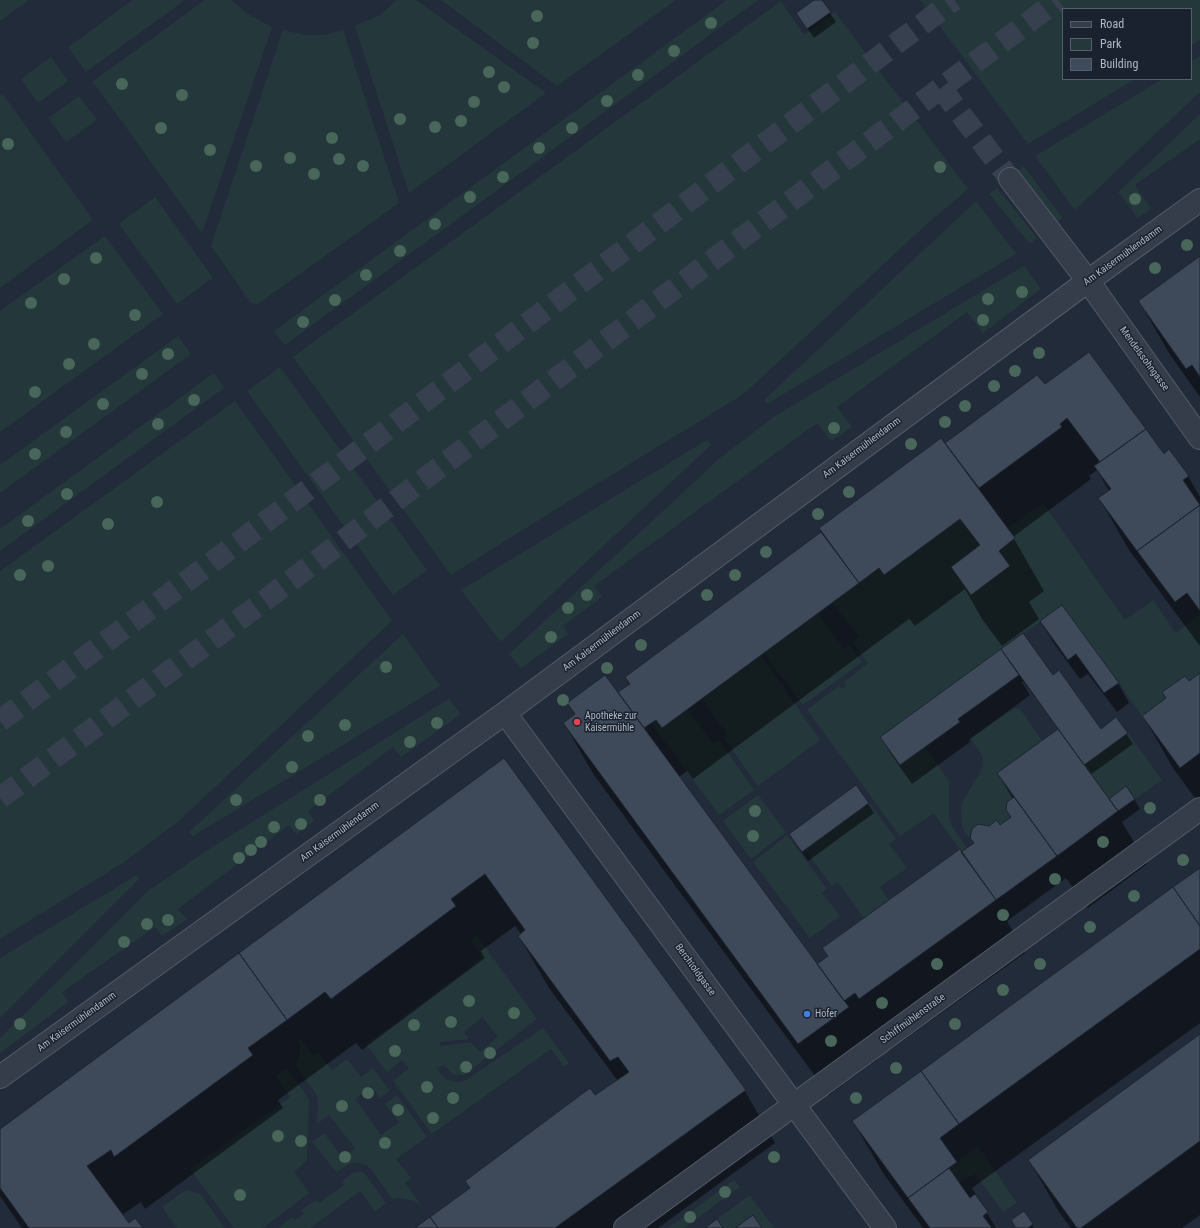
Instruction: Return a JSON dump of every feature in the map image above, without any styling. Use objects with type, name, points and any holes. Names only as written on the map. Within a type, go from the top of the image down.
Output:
[{"type":"street","name":"Mendelssohngasse","points":[[1010,179],[1088,281],[1200,438]]},
{"type":"street","name":"Am Kaisermühlendamm","points":[[0,1077],[505,713],[1088,281],[1200,200]]},
{"type":"street","name":"Berchtoldgasse","points":[[505,713],[885,1228]]},
{"type":"street","name":"Schiffmühlenstraße","points":[[625,1228],[1200,809]]},
{"type":"green space","points":[[0,0],[27,0],[28,1],[0,21]]},
{"type":"green space","points":[[133,0],[185,0],[86,72],[68,47]]},
{"type":"green space","points":[[205,0],[231,0],[248,14],[272,27],[202,233],[92,82]]},
{"type":"green space","points":[[397,0],[416,0],[546,93],[409,193],[355,26],[380,15]]},
{"type":"green space","points":[[441,0],[676,0],[557,86]]},
{"type":"green space","points":[[727,0],[758,0],[285,345],[274,331]]},
{"type":"green space","points":[[920,0],[1200,0],[1200,40],[1192,44],[1192,8],[1062,8],[1062,80],[1133,80],[1028,144]]},
{"type":"green space","points":[[781,1],[804,35],[835,12],[968,189],[928,223],[747,391],[451,575],[293,357]]},
{"type":"green space","points":[[283,30],[304,35],[324,35],[343,30],[399,203],[258,304],[251,303],[211,246]]},
{"type":"green space","points":[[1200,56],[1200,92],[1075,210],[1035,156],[1161,80],[1192,80],[1192,61]]},
{"type":"green space","points":[[51,57],[68,81],[38,103],[21,79]]},
{"type":"green space","points":[[2,93],[93,220],[0,288],[0,95]]},
{"type":"green space","points":[[79,96],[97,120],[66,142],[48,118]]},
{"type":"green space","points":[[1200,114],[1200,139],[1135,185],[1151,209],[1138,218],[1118,192]]},
{"type":"green space","points":[[1024,166],[1062,218],[1055,223],[1017,171]]},
{"type":"green space","points":[[997,188],[1037,238],[1030,244],[989,194]]},
{"type":"green space","points":[[155,197],[213,278],[177,304],[119,224]]},
{"type":"green space","points":[[976,201],[1016,254],[767,404],[764,400]]},
{"type":"green space","points":[[105,236],[163,314],[0,432],[0,311]]},
{"type":"green space","points":[[1024,266],[1041,289],[983,333],[967,312],[837,407],[852,427],[832,441],[817,423],[594,586],[602,597],[563,626],[568,634],[521,668],[509,654],[720,458],[775,416]]},
{"type":"green space","points":[[178,336],[191,354],[0,493],[0,465]]},
{"type":"green space","points":[[280,367],[427,570],[393,595],[247,391]]},
{"type":"green space","points":[[214,373],[224,388],[0,551],[0,529]]},
{"type":"green space","points":[[235,401],[392,621],[179,821],[124,862],[0,939],[0,571]]},
{"type":"green space","points":[[707,440],[711,445],[501,642],[461,590]]},
{"type":"green space","points":[[1043,503],[1125,620],[1153,600],[1176,633],[1200,614],[1200,673],[1189,681],[1185,676],[1162,692],[1166,698],[1142,716],[1062,606],[880,737],[900,765],[925,747],[949,781],[949,819],[967,848],[961,852],[934,813],[900,836],[807,710],[839,686],[842,689],[846,686],[844,682],[868,663],[853,642],[859,637],[832,602],[879,568],[884,575],[960,519],[980,545],[951,567],[971,595],[1010,567],[999,551],[1015,538],[1008,528]]},
{"type":"green space","points":[[817,613],[844,649],[849,645],[862,662],[803,705],[764,653]]},
{"type":"green space","points":[[403,634],[440,686],[193,836],[189,832]]},
{"type":"green space","points":[[761,655],[820,740],[758,786],[723,737],[727,734],[702,699]]},
{"type":"green space","points":[[449,699],[461,714],[401,757],[393,747],[308,811],[314,821],[296,834],[289,825],[178,909],[187,919],[162,936],[155,927],[62,992],[68,1002],[0,1053],[0,1038],[148,891],[203,853]]},
{"type":"green space","points":[[1015,708],[1019,709],[1024,714],[1042,741],[997,773],[1014,797],[1007,802],[1006,809],[1011,817],[1000,825],[997,820],[989,826],[978,824],[972,829],[970,838],[962,825],[962,803],[979,774],[983,764],[982,755],[970,738]]},
{"type":"green space","points":[[688,709],[713,744],[719,740],[754,790],[719,815],[651,723],[656,720],[662,728]]},
{"type":"green space","points":[[1128,733],[1162,780],[1135,799],[1126,787],[1109,799],[1084,765]]},
{"type":"green space","points":[[758,795],[786,832],[751,859],[723,821]]},
{"type":"green space","points":[[869,803],[896,839],[889,844],[907,868],[880,887],[889,900],[864,918],[838,882],[832,886],[805,850]]},
{"type":"green space","points":[[787,835],[827,889],[822,893],[840,916],[810,938],[753,862]]},
{"type":"green space","points":[[137,875],[139,879],[0,1018],[0,958]]},
{"type":"green space","points":[[477,936],[537,1019],[464,1075],[453,1075],[444,1065],[437,1068],[442,1075],[448,1080],[456,1082],[466,1080],[543,1028],[569,1063],[564,1067],[551,1049],[432,1134],[393,1081],[409,1068],[402,1060],[387,1072],[366,1045],[482,958],[470,940]],"holes":[[[482,1017],[498,1037],[480,1052],[471,1042],[441,1046],[439,1042],[469,1039],[464,1032]]]},
{"type":"green space","points":[[299,1037],[313,1056],[319,1052],[332,1070],[347,1059],[361,1077],[373,1068],[390,1091],[380,1098],[371,1086],[355,1099],[381,1135],[399,1122],[385,1104],[397,1095],[427,1137],[396,1159],[411,1178],[405,1183],[421,1205],[411,1200],[399,1198],[392,1199],[372,1170],[366,1165],[351,1163],[336,1172],[312,1142],[324,1133],[343,1158],[355,1148],[329,1115],[317,1124],[317,1096],[296,1065],[300,1052]]},
{"type":"green space","points":[[287,1068],[309,1099],[307,1160],[294,1172],[309,1193],[263,1228],[234,1228],[190,1169],[290,1097],[276,1076]]},
{"type":"green space","points":[[978,1146],[1017,1203],[1003,1212],[975,1174],[960,1183],[949,1168]]},
{"type":"green space","points":[[360,1171],[365,1174],[386,1203],[375,1212],[360,1191],[310,1228],[278,1228],[292,1217],[295,1220],[304,1214],[301,1210],[316,1200],[319,1203],[344,1185],[342,1182],[351,1174]]},
{"type":"green space","points":[[734,1180],[740,1187],[684,1228],[668,1228]]},
{"type":"green space","points":[[187,1190],[200,1194],[225,1228],[177,1228],[162,1207]]},
{"type":"green space","points":[[750,1195],[774,1228],[762,1228],[752,1215],[735,1228],[723,1228],[717,1219]]},
{"type":"building","points":[[814,0],[822,0],[831,12],[807,29],[796,13]]},
{"type":"building","points":[[1200,256],[1200,377],[1192,365],[1186,369],[1138,301]]},
{"type":"building","points":[[1089,352],[1146,429],[1100,462],[1067,418],[1060,424],[1062,427],[979,488],[945,443],[1037,375],[1045,384]]},
{"type":"building","points":[[1146,429],[1164,454],[1169,449],[1189,476],[1183,480],[1200,505],[1137,551],[1098,498],[1111,489],[1094,466]]},
{"type":"building","points":[[941,438],[1015,538],[999,551],[1010,566],[971,595],[951,567],[980,545],[960,519],[884,575],[879,568],[859,583],[819,528]]},
{"type":"building","points":[[1200,505],[1200,611],[1187,593],[1175,602],[1137,551]]},
{"type":"building","points":[[821,532],[859,583],[662,728],[656,720],[644,728],[618,692],[630,684],[625,677]]},
{"type":"building","points":[[1062,605],[1119,683],[1104,693],[1076,654],[1068,660],[1040,621]]},
{"type":"building","points":[[1023,633],[1053,675],[1059,670],[1101,729],[1116,717],[1128,733],[1084,765],[1001,649]]},
{"type":"building","points":[[1001,649],[1019,675],[958,719],[960,722],[900,765],[880,737]]},
{"type":"building","points":[[1200,673],[1200,753],[1180,768],[1142,716],[1166,698],[1162,692],[1185,676],[1189,681]]},
{"type":"building","points":[[605,675],[849,1007],[798,1044],[563,723],[575,714],[567,703]]},
{"type":"building","points":[[1058,729],[1118,811],[1057,856],[997,773]]},
{"type":"building","points":[[504,758],[746,1090],[555,1228],[438,1228],[430,1217],[470,1188],[465,1181],[590,1088],[595,1095],[629,1072],[618,1057],[610,1061],[518,936],[525,930],[485,874],[451,899],[456,906],[331,999],[325,992],[287,1020],[239,953]]},
{"type":"building","points":[[856,785],[869,803],[802,852],[789,834]]},
{"type":"building","points":[[1126,786],[1135,799],[1118,811],[1109,799]]},
{"type":"building","points":[[1014,797],[1057,856],[996,900],[961,852],[974,843],[970,838],[972,829],[978,824],[989,826],[997,820],[1000,825],[1011,817],[1006,810],[1007,802]]},
{"type":"building","points":[[960,849],[996,900],[859,999],[855,993],[844,1001],[817,964],[828,956],[822,948]]},
{"type":"building","points":[[1200,868],[1200,926],[1173,887]]},
{"type":"building","points":[[1173,887],[1200,926],[1200,949],[959,1124],[921,1071]]},
{"type":"building","points":[[239,953],[287,1020],[248,1048],[253,1055],[114,1157],[111,1150],[87,1166],[129,1223],[135,1218],[143,1228],[29,1228],[0,1188],[0,1129]]},
{"type":"building","points":[[1200,1034],[1200,1141],[1081,1228],[1077,1228],[1028,1160]]},
{"type":"building","points":[[921,1071],[959,1124],[940,1138],[957,1162],[908,1198],[852,1121]]},
{"type":"building","points":[[949,1168],[970,1198],[975,1194],[988,1212],[983,1216],[992,1228],[930,1228],[908,1198]]},
{"type":"building","points":[[1024,1211],[1033,1224],[1028,1228],[1016,1228],[1011,1220]]},
{"type":"building","points":[[753,1215],[762,1228],[735,1228]]},
{"type":"building","points":[[430,1217],[438,1228],[415,1228]]},
{"type":"building","points":[[717,1219],[723,1228],[705,1228]]},
{"type":"tunnel","points":[[0,721],[227,551],[954,0]]},
{"type":"tunnel","points":[[0,798],[264,601],[662,298],[1058,0]]},
{"type":"tunnel","points":[[941,88],[1010,179]]},
{"type":"place","name":"Apotheke zur Kaisermühle","points":[[577,722]]},
{"type":"place","name":"Hofer","points":[[807,1014]]}]
